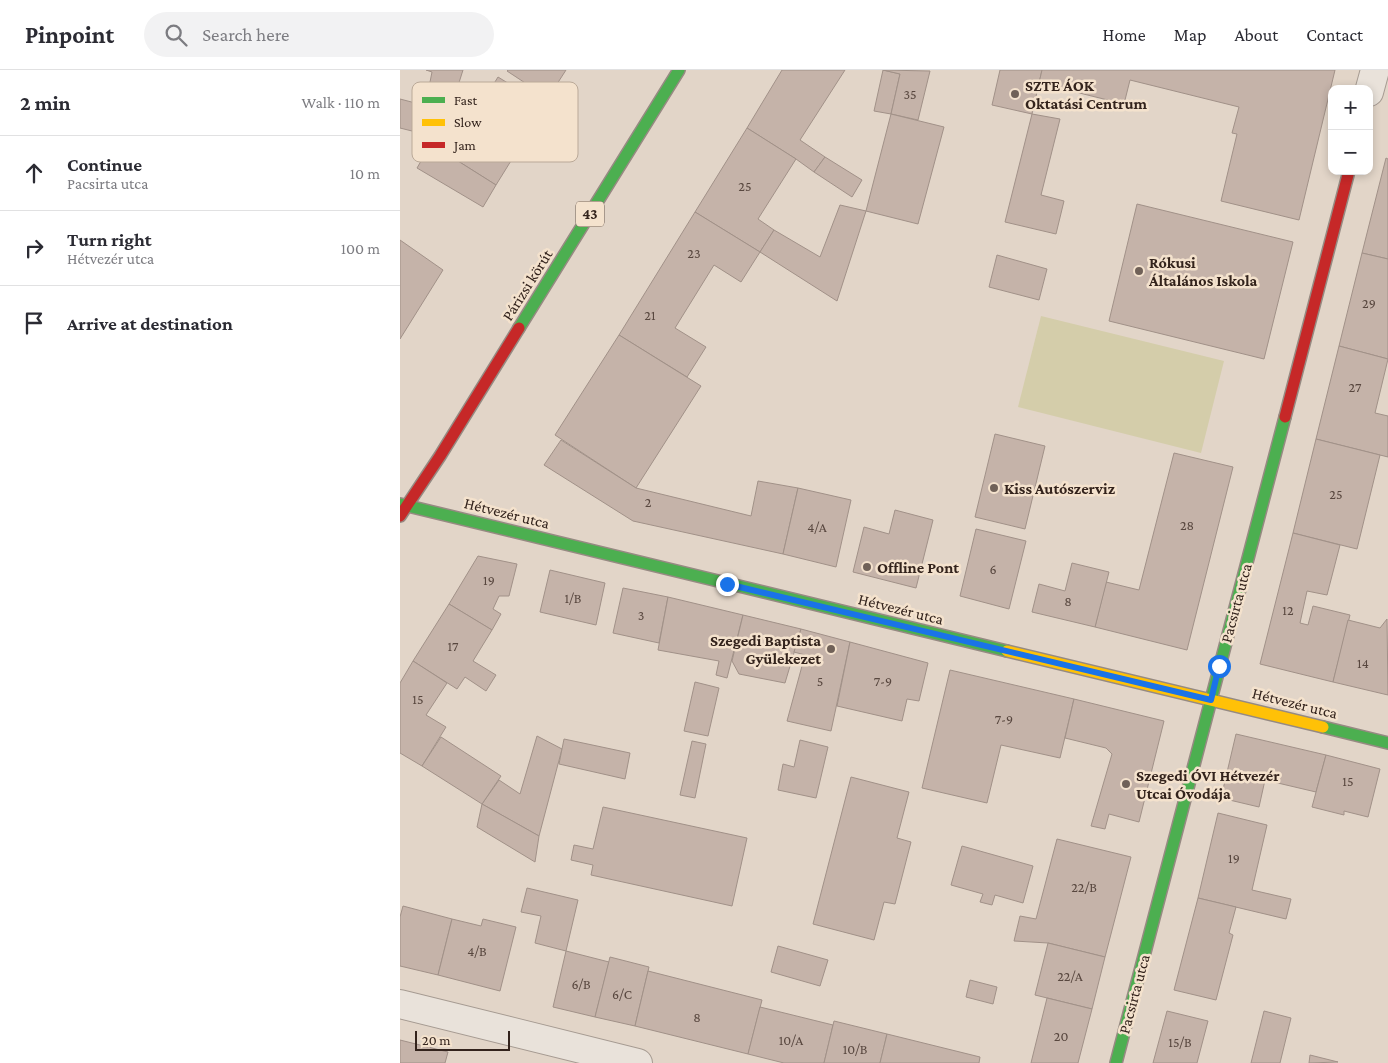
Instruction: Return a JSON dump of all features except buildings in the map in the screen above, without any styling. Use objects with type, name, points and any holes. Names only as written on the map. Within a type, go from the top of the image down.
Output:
[{"type":"street","name":"Párizsi körút","points":[[400,516],[403,505],[440,456],[679,70]]},
{"type":"street","points":[[1371,85],[1375,70]]},
{"type":"street","name":"Pacsirta utca","points":[[1116,1063],[1348,175]]},
{"type":"street","name":"Hétvezér utca","points":[[403,505],[1388,742]]},
{"type":"street","points":[[400,1004],[638,1063]]},
{"type":"shaded area","points":[[1041,316],[1224,361],[1201,453],[1018,407]]},
{"type":"traffic: fast","points":[[519,328],[679,70]]},
{"type":"traffic: fast","points":[[1116,1063],[1285,417]]},
{"type":"traffic: fast","points":[[400,504],[1007,651]]},
{"type":"traffic: fast","points":[[1323,727],[1388,743]]},
{"type":"traffic: slow","points":[[1007,651],[1323,727]]},
{"type":"traffic: jam","points":[[1285,417],[1348,175]]},
{"type":"traffic: jam","points":[[400,516],[440,456],[519,328]]},
{"type":"place","name":"SZTE ÁOK Oktatási Centrum","points":[[1015,94]]},
{"type":"place","name":"Rókusi Általános Iskola","points":[[1139,271]]},
{"type":"place","name":"Kiss Autószerviz","points":[[994,488]]},
{"type":"place","name":"Offline Pont","points":[[867,567]]},
{"type":"place","name":"Szegedi Baptista Gyülekezet","points":[[831,649]]},
{"type":"place","name":"Szegedi ÓVI Hétvezér Utcai Óvodája","points":[[1126,784]]},
{"type":"route","points":[[727,584],[1211,700],[1219,666]]}]
